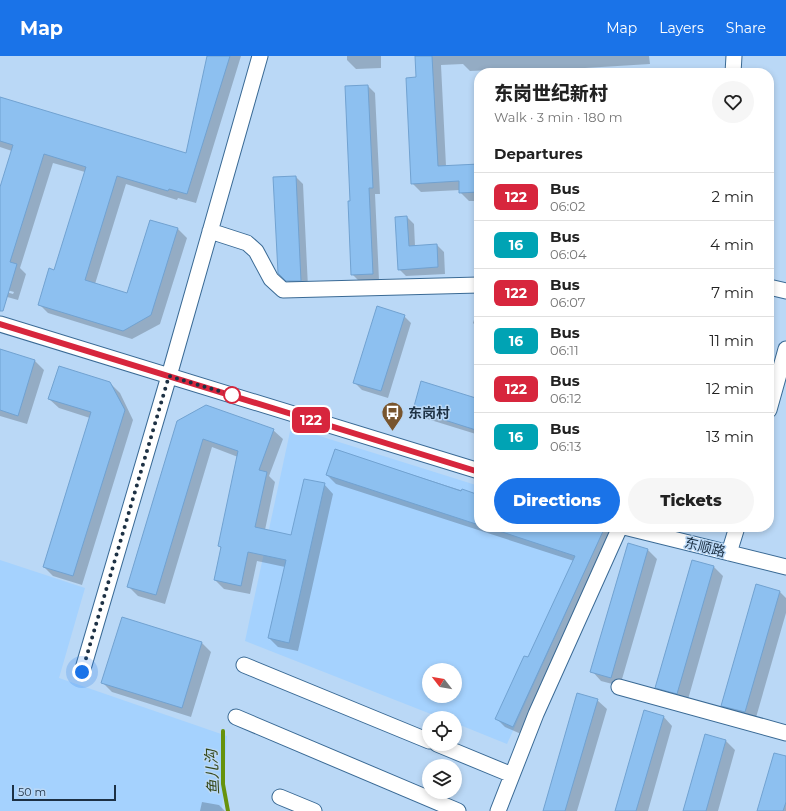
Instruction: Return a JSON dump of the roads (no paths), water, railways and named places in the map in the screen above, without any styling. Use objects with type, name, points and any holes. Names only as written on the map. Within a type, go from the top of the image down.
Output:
[{"type":"street","points":[[82,672],[169,376],[260,56]]},
{"type":"street","points":[[733,68],[734,56]]},
{"type":"street","points":[[210,231],[247,244],[256,251],[271,279],[283,290],[474,285]]},
{"type":"street","points":[[774,288],[786,291]]},
{"type":"street","points":[[0,324],[474,470]]},
{"type":"street","points":[[774,392],[786,349]]},
{"type":"street","points":[[498,811],[536,714],[618,532]]},
{"type":"street","name":"东顺路","points":[[644,532],[786,568]]},
{"type":"street","points":[[729,553],[735,532]]},
{"type":"street","points":[[244,665],[422,738]]},
{"type":"street","points":[[619,687],[786,733]]},
{"type":"street","points":[[236,717],[458,811]]},
{"type":"street","points":[[453,751],[512,775]]},
{"type":"street","points":[[280,797],[307,810]]},
{"type":"waterway","name":"鱼儿沟","points":[[223,731],[223,784],[228,811]]},
{"type":"place","name":"东岗村","points":[[393,432]]}]
